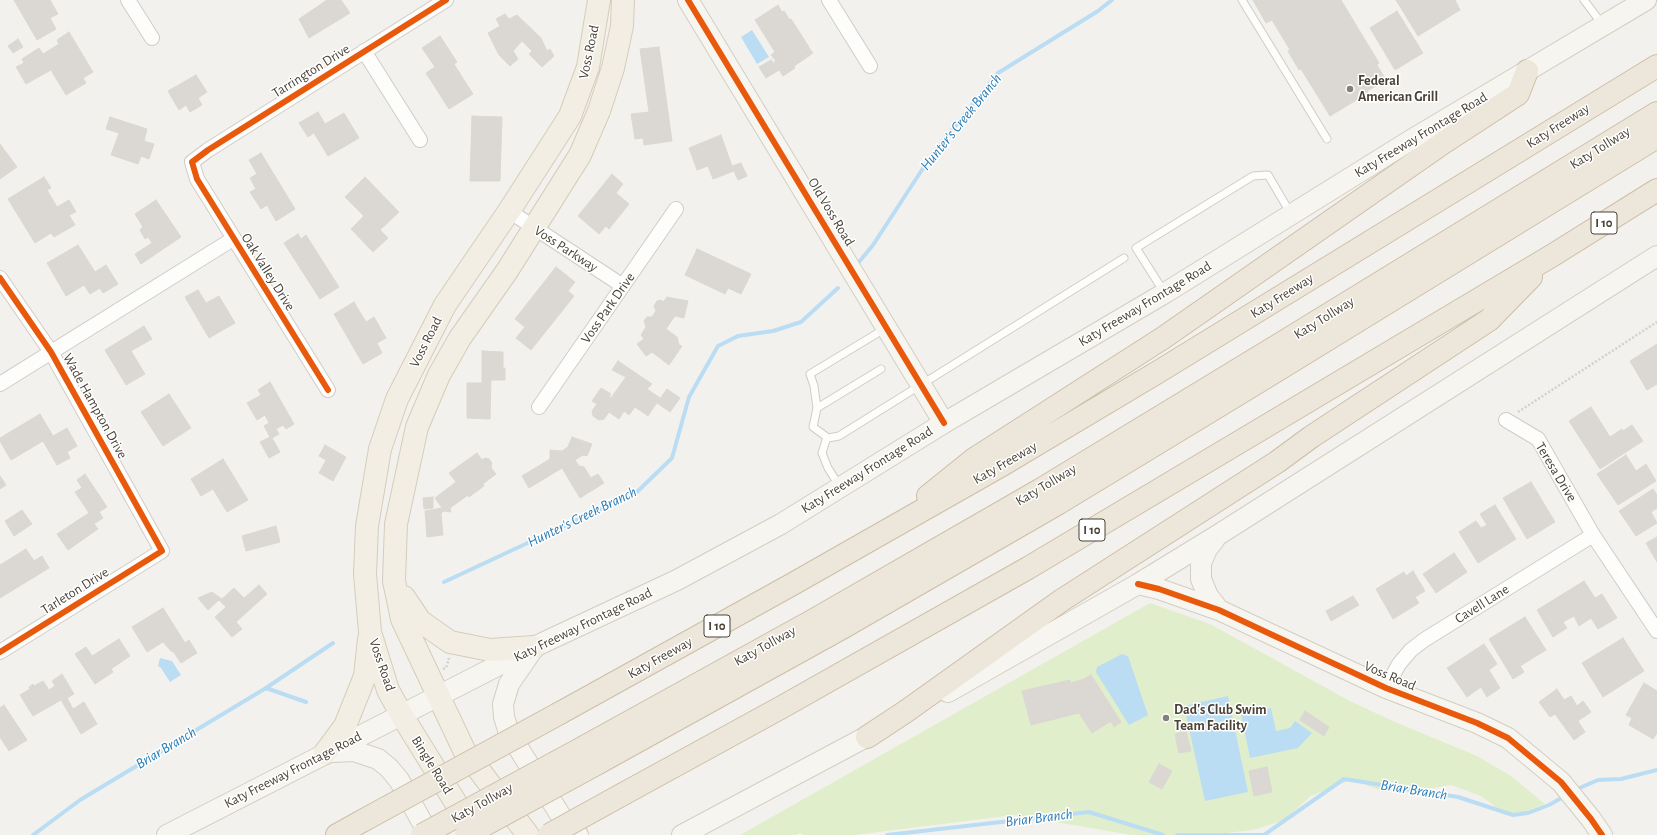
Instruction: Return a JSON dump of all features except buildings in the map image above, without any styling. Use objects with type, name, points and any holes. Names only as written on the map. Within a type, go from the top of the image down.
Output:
[{"type":"highway","name":"Katy Freeway","points":[[337,835],[560,713],[1002,465],[1146,380],[1657,66]]},
{"type":"highway","points":[[874,538],[974,459],[1163,338],[1443,143],[1518,94],[1528,71]]},
{"type":"highway","name":"Katy Tollway","points":[[466,835],[593,754],[820,616],[1046,486],[1657,113]]},
{"type":"highway","name":"Katy Tollway","points":[[422,835],[593,754],[842,628],[1057,504],[1272,374],[1657,137]]},
{"type":"highway","name":"I 10","points":[[550,835],[1028,568],[1553,254],[1657,190]]},
{"type":"highway","points":[[867,737],[905,712],[1068,596],[1264,470],[1311,437],[1489,320],[1553,254]]},
{"type":"main road","name":"Voss Road","points":[[401,714],[388,690],[370,632],[365,574],[367,526],[380,449],[397,398],[445,305],[509,211],[570,116],[588,67],[599,0]]},
{"type":"main road","name":"Voss Road","points":[[438,696],[402,618],[394,581],[396,524],[417,427],[439,376],[460,338],[535,228],[580,155],[599,111],[613,68],[622,26],[623,0]]},
{"type":"main road","name":"Katy Freeway Frontage Road","points":[[166,835],[534,647],[677,580],[781,524],[944,423],[1165,293],[1411,140],[1646,0]]},
{"type":"main road","name":"Old Voss Road","points":[[692,5],[944,423]]},
{"type":"main road","points":[[682,835],[867,737],[1138,584],[1218,535],[1657,256]]},
{"type":"main road","points":[[397,398],[426,407]]},
{"type":"main road","name":"Voss Road","points":[[1218,535],[1207,549],[1204,556],[1201,579],[1208,596],[1219,610]]},
{"type":"main road","points":[[394,581],[420,621],[450,642],[490,650],[534,647]]},
{"type":"main road","name":"Voss Road","points":[[1138,584],[1159,589],[1219,610],[1386,688],[1477,722],[1508,738],[1561,782],[1602,835]]},
{"type":"main road","points":[[325,753],[345,726],[365,676],[370,632]]},
{"type":"main road","points":[[534,647],[509,684],[503,704],[504,717],[509,733],[569,829],[578,835]]},
{"type":"main road","points":[[438,696],[464,750],[528,835]]},
{"type":"main road","name":"Bingle Road","points":[[401,714],[476,835]]},
{"type":"main road","points":[[325,753],[354,750],[378,759],[389,768],[399,780],[429,835]]},
{"type":"street","points":[[128,0],[152,38]]},
{"type":"street","name":"Tarrington Drive","points":[[192,164],[208,150],[446,0]]},
{"type":"street","points":[[829,0],[870,66]]},
{"type":"street","points":[[364,51],[420,140]]},
{"type":"street","name":"Oak Valley Drive","points":[[192,164],[197,179],[233,239],[328,390]]},
{"type":"street","name":"Voss Park Drive","points":[[539,407],[676,209]]},
{"type":"street","name":"Voss Parkway","points":[[509,211],[623,286]]},
{"type":"street","points":[[0,384],[233,239]]},
{"type":"street","name":"Wade Hampton Drive","points":[[0,278],[51,352],[162,551]]},
{"type":"street","name":"Teresa Drive","points":[[1506,420],[1538,439],[1594,535],[1657,630]]},
{"type":"street","name":"Cavell Lane","points":[[1386,688],[1400,664],[1411,650],[1424,640],[1594,535]]},
{"type":"street","name":"Tarleton Drive","points":[[0,652],[162,551]]},
{"type":"lane","points":[[1242,0],[1327,139]]},
{"type":"lane","points":[[1584,0],[1603,26]]},
{"type":"lane","points":[[1165,293],[1136,248],[1253,176],[1268,175],[1291,214]]},
{"type":"lane","points":[[886,328],[810,374],[814,386],[816,408],[813,427],[826,437],[839,436],[1124,258]]},
{"type":"lane","points":[[816,408],[881,369]]},
{"type":"lane","points":[[826,437],[822,453],[828,468],[840,487]]},
{"type":"path","points":[[1506,420],[1657,322]]},
{"type":"path","points":[[438,672],[446,668],[450,654]]},
{"type":"green space","name":"Dad's Club Swim Team Facility","points":[[1150,603],[1210,624],[1350,701],[1395,722],[1477,756],[1511,776],[1545,804],[1525,812],[1505,814],[1481,796],[1451,785],[1411,792],[1383,792],[1353,779],[1311,796],[1282,821],[1253,830],[1207,835],[1132,835],[1014,815],[855,835],[803,835],[800,833],[796,835],[740,835]]},
{"type":"water","points":[[752,30],[769,57],[757,64],[741,37]]},
{"type":"water","points":[[1122,654],[1128,656],[1148,715],[1129,725],[1096,672],[1097,667]]},
{"type":"water","points":[[160,658],[172,661],[181,675],[170,682],[158,666]]},
{"type":"water","points":[[1228,696],[1248,792],[1205,801],[1184,706]]},
{"type":"water","points":[[1271,708],[1276,731],[1290,728],[1295,721],[1312,733],[1298,748],[1250,758],[1241,714]]},
{"type":"waterway","name":"Hunter's Creek Branch","points":[[859,262],[873,245],[931,156],[998,73],[1098,11],[1112,0]]},
{"type":"waterway","name":"Hunter's Creek Branch","points":[[444,582],[637,492],[672,458],[689,397],[718,346],[738,336],[773,331],[801,322],[838,288]]},
{"type":"waterway","name":"Hunter's Creek Branch","points":[[266,688],[333,643]]},
{"type":"waterway","name":"Briar Branch","points":[[33,835],[80,800],[266,688],[306,702]]},
{"type":"waterway","name":"Briar Branch","points":[[1575,790],[1598,780],[1621,779],[1657,770]]},
{"type":"waterway","name":"Briar Branch","points":[[1177,835],[1264,835],[1344,779],[1458,797],[1513,815],[1528,813],[1549,805],[1565,796]]},
{"type":"waterway","name":"Briar Branch","points":[[887,835],[1089,812],[1163,835]]},
{"type":"cycle path","points":[[328,390],[197,179],[192,162],[208,150],[446,0]]},
{"type":"cycle path","points":[[688,0],[944,423]]},
{"type":"cycle path","points":[[0,278],[51,352],[162,551],[0,652]]},
{"type":"cycle path","points":[[1138,584],[1159,589],[1219,610],[1386,688],[1477,723],[1508,738],[1561,782],[1602,835]]},
{"type":"place","name":"Federal American Grill","points":[[1350,89]]},
{"type":"place","name":"Dad's Club Swim Team Facility","points":[[1166,718]]}]
